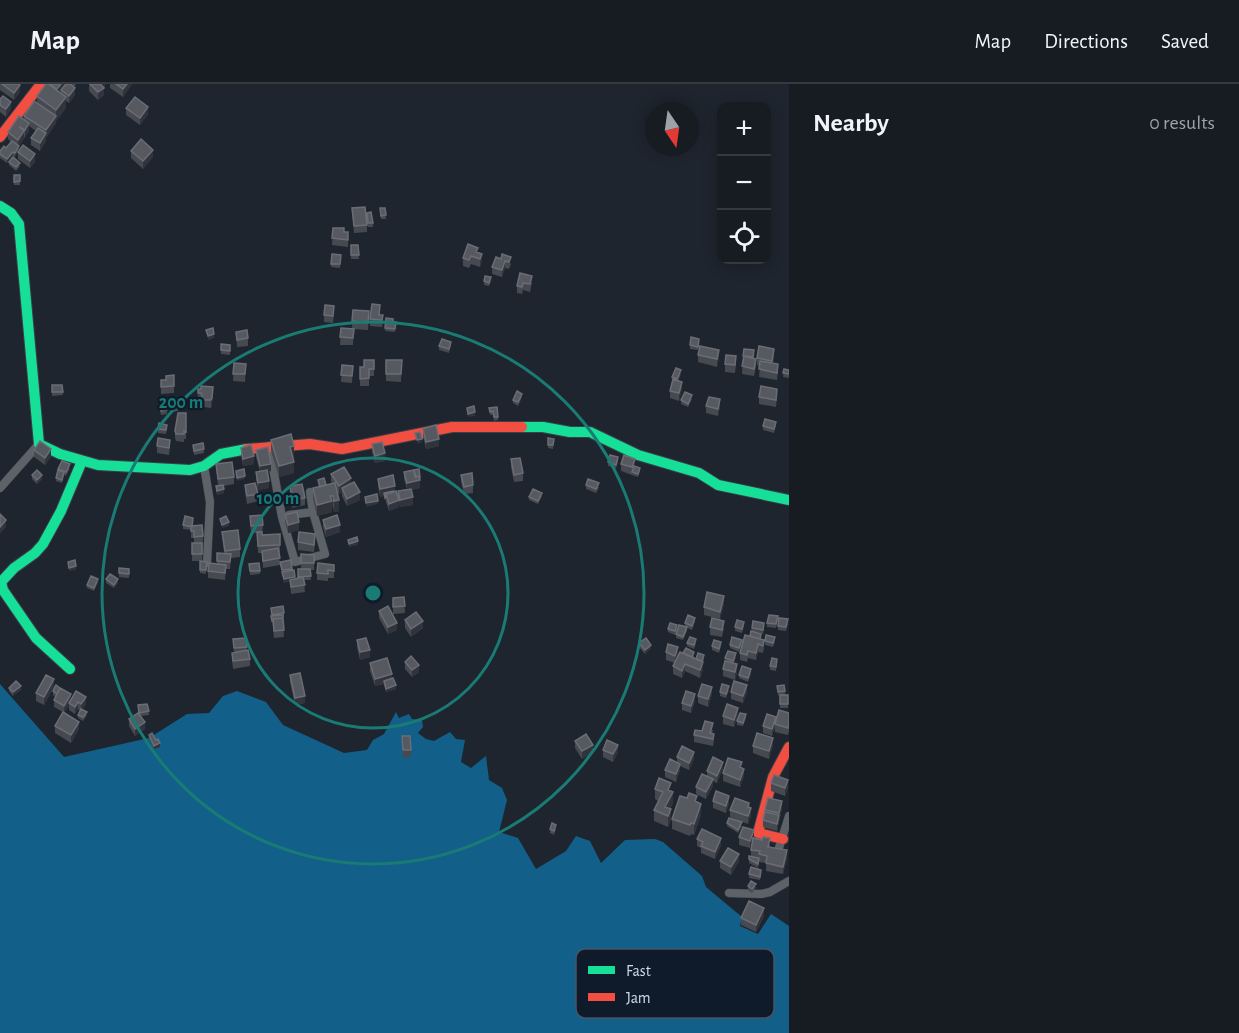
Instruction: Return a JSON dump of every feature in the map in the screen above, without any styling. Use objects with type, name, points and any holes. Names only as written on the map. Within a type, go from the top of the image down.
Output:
[{"type":"main road","points":[[0,137],[41,84]]},
{"type":"main road","points":[[0,206],[11,213],[19,224],[39,444],[60,454],[98,465],[190,470],[204,466],[221,454],[269,446],[310,444],[342,449],[452,427],[543,427],[570,432],[590,432],[638,455],[699,473],[718,485],[789,500]]},
{"type":"main road","points":[[70,669],[36,638],[3,590],[1,582],[14,568],[36,553],[43,544],[61,511],[82,461]]},
{"type":"main road","points":[[783,839],[758,833],[771,783],[782,755],[789,747]]},
{"type":"street","points":[[0,488],[39,444]]},
{"type":"street","points":[[269,446],[282,517],[295,562],[325,554],[310,492]]},
{"type":"street","points":[[204,466],[210,502],[207,563]]},
{"type":"street","points":[[282,517],[313,512]]},
{"type":"street","points":[[778,851],[789,816]]},
{"type":"street","points":[[729,893],[761,894],[770,892],[789,881]]},
{"type":"water","points":[[0,684],[64,757],[149,738],[187,714],[209,713],[223,696],[237,691],[266,702],[283,725],[344,753],[367,750],[373,740],[384,734],[396,712],[399,718],[409,714],[412,719],[422,720],[423,727],[418,733],[426,739],[434,741],[450,732],[456,739],[465,740],[461,762],[471,768],[486,756],[489,780],[502,788],[507,800],[499,832],[518,838],[536,869],[566,851],[576,836],[590,841],[601,863],[625,840],[655,839],[663,842],[702,876],[706,887],[742,917],[740,926],[758,934],[771,914],[789,926],[789,1033],[0,1033]]},
{"type":"building","points":[[2,84],[19,84],[20,85],[14,93]]},
{"type":"building","points":[[46,84],[66,97],[56,110],[37,96]]},
{"type":"building","points":[[50,84],[61,84],[57,89]]},
{"type":"building","points":[[66,84],[75,88],[69,96],[61,90]]},
{"type":"building","points":[[90,84],[101,84],[104,88],[98,92]]},
{"type":"building","points":[[116,84],[127,84],[123,89]]},
{"type":"building","points":[[3,96],[11,102],[6,109],[0,105],[0,99]]},
{"type":"building","points":[[135,97],[148,107],[140,118],[126,108]]},
{"type":"building","points":[[34,101],[56,116],[46,130],[24,116]]},
{"type":"building","points":[[19,116],[29,123],[25,130],[19,127],[24,131],[18,140],[8,132]]},
{"type":"building","points":[[38,128],[46,133],[40,143],[31,138]]},
{"type":"building","points":[[141,139],[153,150],[143,161],[131,151]]},
{"type":"building","points":[[12,141],[19,146],[15,153],[13,152],[7,159],[0,154],[0,151]]},
{"type":"building","points":[[23,145],[35,154],[30,161],[18,152]]},
{"type":"building","points":[[13,157],[20,163],[16,167],[9,162]]},
{"type":"building","points":[[14,175],[20,175],[20,181],[14,182]]},
{"type":"building","points":[[365,207],[367,225],[354,226],[352,208]]},
{"type":"building","points":[[380,208],[385,208],[386,215],[381,216]]},
{"type":"building","points":[[371,212],[373,223],[368,223],[367,213]]},
{"type":"building","points":[[333,228],[344,228],[344,232],[348,232],[348,240],[332,238]]},
{"type":"building","points":[[468,244],[478,248],[476,252],[482,254],[480,259],[471,256],[469,260],[463,258]]},
{"type":"building","points":[[351,245],[358,245],[359,255],[351,255]]},
{"type":"building","points":[[332,254],[341,255],[340,264],[331,264]]},
{"type":"building","points":[[502,254],[511,257],[509,262],[505,261],[502,270],[492,267],[496,257],[501,259]]},
{"type":"building","points":[[520,273],[532,276],[530,284],[523,283],[522,287],[517,286]]},
{"type":"building","points":[[485,276],[491,277],[489,283],[484,281]]},
{"type":"building","points":[[372,304],[380,305],[379,315],[383,315],[382,320],[370,319]]},
{"type":"building","points":[[325,305],[334,306],[333,316],[324,315]]},
{"type":"building","points":[[353,310],[369,311],[368,323],[352,321]]},
{"type":"building","points":[[386,318],[396,322],[395,329],[385,328]]},
{"type":"building","points":[[213,328],[214,334],[208,336],[206,330]]},
{"type":"building","points":[[341,328],[354,329],[353,338],[340,337]]},
{"type":"building","points":[[247,330],[248,338],[237,340],[236,332]]},
{"type":"building","points":[[691,337],[699,339],[698,347],[690,345]]},
{"type":"building","points":[[442,339],[451,342],[449,349],[439,346]]},
{"type":"building","points":[[221,344],[230,345],[230,351],[221,350]]},
{"type":"building","points":[[700,346],[719,350],[717,359],[698,355]]},
{"type":"building","points":[[759,346],[774,349],[772,361],[757,358]]},
{"type":"building","points":[[744,349],[754,350],[753,357],[743,356]]},
{"type":"building","points":[[726,355],[736,356],[735,365],[725,364]]},
{"type":"building","points":[[744,356],[756,359],[754,369],[742,366]]},
{"type":"building","points":[[364,360],[374,360],[374,369],[369,369],[369,378],[360,379],[360,367],[364,367]]},
{"type":"building","points":[[386,360],[402,360],[401,374],[386,374]]},
{"type":"building","points":[[760,361],[778,364],[777,373],[759,369]]},
{"type":"building","points":[[234,363],[246,364],[245,374],[233,374]]},
{"type":"building","points":[[342,365],[353,366],[352,376],[341,375]]},
{"type":"building","points":[[676,368],[681,370],[677,379],[672,377]]},
{"type":"building","points":[[174,375],[174,386],[161,387],[161,380],[166,380],[166,376]]},
{"type":"building","points":[[673,379],[682,382],[679,393],[670,391]]},
{"type":"building","points":[[52,385],[62,385],[63,392],[52,392]]},
{"type":"building","points":[[201,386],[213,387],[211,400],[203,400],[201,393],[198,393]]},
{"type":"building","points":[[761,386],[777,389],[776,400],[759,397]]},
{"type":"building","points":[[517,391],[522,394],[518,402],[513,400]]},
{"type":"building","points":[[685,392],[692,395],[688,404],[681,400]]},
{"type":"building","points":[[709,397],[720,399],[718,409],[706,406]]},
{"type":"building","points":[[176,400],[178,407],[172,409],[171,401]]},
{"type":"building","points":[[166,404],[167,410],[161,411],[159,405]]},
{"type":"building","points":[[474,406],[475,412],[468,414],[467,408]]},
{"type":"building","points":[[497,407],[498,417],[494,417],[493,411],[490,412],[489,408]]},
{"type":"building","points":[[178,413],[186,413],[186,432],[184,431],[184,434],[176,434],[175,431]]},
{"type":"building","points":[[765,419],[776,422],[774,429],[763,426]]},
{"type":"building","points":[[159,423],[167,425],[166,430],[158,429]]},
{"type":"building","points":[[436,425],[439,439],[426,442],[423,429]]},
{"type":"building","points":[[420,432],[422,439],[417,440],[415,433]]},
{"type":"building","points":[[291,434],[294,446],[290,447],[294,462],[279,466],[271,440]]},
{"type":"building","points":[[158,438],[170,440],[169,448],[157,446]]},
{"type":"building","points":[[548,438],[554,439],[553,445],[548,445]]},
{"type":"building","points":[[40,441],[51,449],[45,458],[34,450]]},
{"type":"building","points":[[382,442],[385,453],[375,456],[372,444]]},
{"type":"building","points":[[203,443],[204,449],[194,451],[193,445]]},
{"type":"building","points":[[251,445],[254,456],[243,459],[241,448]]},
{"type":"building","points":[[268,447],[271,464],[260,466],[256,450]]},
{"type":"building","points":[[610,455],[618,457],[616,465],[608,462]]},
{"type":"building","points":[[624,455],[635,459],[632,467],[621,464]]},
{"type":"building","points":[[520,458],[523,473],[514,475],[511,459]]},
{"type":"building","points":[[62,461],[70,464],[66,472],[58,469]]},
{"type":"building","points":[[232,462],[234,477],[218,479],[216,464]]},
{"type":"building","points":[[634,466],[640,468],[638,474],[632,472]]},
{"type":"building","points":[[344,467],[351,478],[339,486],[331,474]]},
{"type":"building","points":[[244,469],[245,476],[237,478],[236,471]]},
{"type":"building","points":[[419,469],[420,477],[416,477],[414,470]]},
{"type":"building","points":[[37,470],[42,475],[37,480],[32,475]]},
{"type":"building","points":[[58,470],[64,472],[62,480],[56,478]]},
{"type":"building","points":[[267,470],[269,481],[258,483],[256,472]]},
{"type":"building","points":[[414,470],[415,477],[419,476],[420,480],[407,483],[404,472]]},
{"type":"building","points":[[472,473],[473,485],[464,487],[461,475]]},
{"type":"building","points":[[393,475],[395,486],[380,489],[378,479]]},
{"type":"building","points":[[324,478],[326,485],[320,487],[318,480]]},
{"type":"building","points":[[588,479],[599,483],[596,489],[586,485]]},
{"type":"building","points":[[354,482],[360,492],[347,499],[342,488]]},
{"type":"building","points":[[255,483],[258,494],[247,496],[245,485]]},
{"type":"building","points":[[335,483],[339,500],[334,501],[333,496],[330,496],[332,501],[317,505],[313,488]]},
{"type":"building","points":[[302,484],[305,498],[292,500],[290,486]]},
{"type":"building","points":[[223,485],[224,489],[217,491],[216,486]]},
{"type":"building","points":[[411,489],[413,497],[400,500],[398,491]]},
{"type":"building","points":[[533,489],[542,493],[538,501],[529,497]]},
{"type":"building","points":[[396,491],[399,500],[389,504],[386,494]]},
{"type":"building","points":[[377,494],[378,501],[366,503],[365,497]]},
{"type":"building","points":[[297,512],[299,522],[288,525],[285,515]]},
{"type":"building","points":[[0,514],[6,520],[0,527]]},
{"type":"building","points":[[262,515],[263,525],[251,526],[250,516]]},
{"type":"building","points":[[337,515],[340,525],[326,529],[323,520]]},
{"type":"building","points":[[185,516],[193,518],[192,527],[183,525]]},
{"type":"building","points":[[226,516],[229,522],[222,525],[220,519]]},
{"type":"building","points":[[202,525],[203,536],[194,537],[191,526]]},
{"type":"building","points":[[238,530],[240,549],[225,551],[222,532]]},
{"type":"building","points":[[257,532],[262,532],[262,535],[280,534],[280,545],[258,546]]},
{"type":"building","points":[[299,532],[315,534],[314,545],[298,542]]},
{"type":"building","points":[[357,537],[358,541],[349,544],[348,540]]},
{"type":"building","points":[[192,543],[202,543],[202,554],[192,554]]},
{"type":"building","points":[[278,548],[280,558],[263,561],[262,551]]},
{"type":"building","points":[[217,553],[231,554],[230,562],[217,561]]},
{"type":"building","points":[[301,554],[314,555],[314,563],[301,563]]},
{"type":"building","points":[[75,560],[76,566],[69,568],[68,562]]},
{"type":"building","points":[[291,560],[292,569],[282,570],[280,562]]},
{"type":"building","points":[[200,561],[207,562],[206,570],[200,570]]},
{"type":"building","points":[[209,563],[226,565],[225,573],[208,571]]},
{"type":"building","points":[[259,563],[260,571],[250,571],[249,564]]},
{"type":"building","points":[[318,563],[334,565],[334,571],[328,570],[328,574],[317,573]]},
{"type":"building","points":[[119,568],[129,569],[129,574],[119,573]]},
{"type":"building","points":[[298,569],[310,569],[311,576],[298,577]]},
{"type":"building","points":[[294,570],[295,577],[284,579],[282,572]]},
{"type":"building","points":[[110,574],[118,579],[114,585],[106,579]]},
{"type":"building","points":[[91,576],[98,579],[94,588],[87,585]]},
{"type":"building","points":[[303,577],[305,585],[291,587],[290,580]]},
{"type":"building","points":[[707,592],[724,596],[720,612],[704,607]]},
{"type":"building","points":[[404,597],[405,606],[393,607],[393,598]]},
{"type":"building","points":[[283,606],[284,613],[272,615],[271,608]]},
{"type":"building","points":[[388,606],[397,623],[388,627],[379,611]]},
{"type":"building","points":[[416,612],[423,621],[411,629],[405,620]]},
{"type":"building","points":[[283,615],[283,618],[272,621],[271,616]]},
{"type":"building","points":[[688,615],[695,618],[692,626],[685,623]]},
{"type":"building","points":[[769,615],[778,616],[776,624],[767,623]]},
{"type":"building","points":[[283,618],[284,630],[274,631],[273,619]]},
{"type":"building","points":[[712,618],[724,621],[722,630],[710,627]]},
{"type":"building","points":[[779,618],[788,619],[786,627],[778,626]]},
{"type":"building","points":[[737,620],[744,622],[742,629],[735,627]]},
{"type":"building","points":[[753,621],[764,623],[763,630],[752,628]]},
{"type":"building","points":[[670,623],[677,625],[675,631],[668,629]]},
{"type":"building","points":[[679,625],[687,627],[683,637],[676,634]]},
{"type":"building","points":[[751,631],[761,634],[760,639],[750,636]]},
{"type":"building","points":[[745,635],[764,640],[763,646],[758,644],[756,653],[748,651],[747,655],[740,653]]},
{"type":"building","points":[[766,635],[775,637],[773,643],[765,641]]},
{"type":"building","points":[[690,637],[696,639],[694,645],[687,643]]},
{"type":"building","points":[[732,637],[742,640],[739,648],[730,645]]},
{"type":"building","points":[[246,638],[247,647],[234,648],[233,639]]},
{"type":"building","points":[[366,638],[370,650],[360,652],[357,640]]},
{"type":"building","points":[[646,638],[651,645],[645,650],[639,643]]},
{"type":"building","points":[[714,640],[721,642],[719,649],[712,646]]},
{"type":"building","points":[[668,644],[678,647],[675,656],[666,652]]},
{"type":"building","points":[[686,648],[694,652],[692,657],[683,653]]},
{"type":"building","points":[[248,650],[250,659],[233,661],[232,653]]},
{"type":"building","points":[[728,651],[736,653],[733,661],[725,658]]},
{"type":"building","points":[[680,652],[703,662],[700,670],[685,664],[682,671],[673,666]]},
{"type":"building","points":[[698,653],[704,655],[702,661],[696,659]]},
{"type":"building","points":[[411,656],[419,665],[412,670],[405,662]]},
{"type":"building","points":[[387,658],[392,674],[375,679],[370,663]]},
{"type":"building","points":[[772,658],[777,659],[776,667],[770,666]]},
{"type":"building","points":[[725,661],[737,664],[735,672],[723,669]]},
{"type":"building","points":[[742,666],[751,669],[748,678],[739,675]]},
{"type":"building","points":[[300,673],[305,696],[295,698],[290,675]]},
{"type":"building","points":[[46,675],[54,679],[44,697],[36,693]]},
{"type":"building","points":[[393,678],[396,685],[386,689],[384,681]]},
{"type":"building","points":[[16,681],[21,686],[13,692],[9,688]]},
{"type":"building","points":[[734,681],[747,685],[743,696],[731,692]]},
{"type":"building","points":[[702,684],[712,687],[708,699],[698,696]]},
{"type":"building","points":[[722,684],[729,686],[726,694],[720,692]]},
{"type":"building","points":[[56,685],[60,688],[57,694],[53,691]]},
{"type":"building","points":[[784,685],[785,691],[778,692],[777,686]]},
{"type":"building","points":[[60,688],[71,694],[64,706],[54,700]]},
{"type":"building","points":[[76,691],[86,697],[81,704],[78,702],[75,707],[69,703]]},
{"type":"building","points":[[686,691],[695,694],[691,706],[682,703]]},
{"type":"building","points":[[780,695],[788,695],[788,704],[780,704]]},
{"type":"building","points":[[147,704],[149,711],[139,713],[138,705]]},
{"type":"building","points":[[727,704],[738,708],[734,720],[723,716]]},
{"type":"building","points":[[81,709],[87,712],[83,717],[78,715]]},
{"type":"building","points":[[779,710],[789,713],[788,728],[775,724]]},
{"type":"building","points":[[63,712],[79,722],[71,735],[55,726]]},
{"type":"building","points":[[138,713],[145,722],[135,729],[129,719]]},
{"type":"building","points":[[740,713],[746,714],[743,723],[737,721]]},
{"type":"building","points":[[767,714],[776,717],[772,729],[763,726]]},
{"type":"building","points":[[705,721],[713,723],[710,733],[714,734],[713,739],[694,735],[695,730],[702,731]]},
{"type":"building","points":[[152,733],[160,743],[154,746],[149,735]]},
{"type":"building","points":[[757,733],[773,738],[769,751],[753,746]]},
{"type":"building","points":[[586,734],[593,745],[582,751],[575,741]]},
{"type":"building","points":[[402,736],[410,736],[411,750],[403,750]]},
{"type":"building","points":[[607,740],[618,745],[613,754],[603,750]]},
{"type":"building","points":[[682,746],[694,752],[689,763],[677,757]]},
{"type":"building","points":[[713,757],[723,762],[717,776],[707,771]]},
{"type":"building","points":[[728,758],[742,762],[740,767],[744,769],[740,780],[723,773]]},
{"type":"building","points":[[670,759],[680,764],[676,774],[665,770]]},
{"type":"building","points":[[702,774],[713,779],[706,792],[696,787]]},
{"type":"building","points":[[774,775],[788,780],[785,788],[771,783]]},
{"type":"building","points":[[659,778],[671,783],[668,790],[673,792],[665,807],[671,809],[668,816],[654,810],[663,792],[655,789]]},
{"type":"building","points":[[716,791],[729,796],[726,806],[713,801]]},
{"type":"building","points":[[689,793],[697,796],[695,801],[701,804],[694,824],[690,825],[672,819],[680,796],[687,798]]},
{"type":"building","points":[[735,798],[749,803],[748,807],[751,808],[748,816],[730,810]]},
{"type":"building","points":[[768,798],[782,801],[779,813],[765,810]]},
{"type":"building","points":[[765,812],[779,815],[777,824],[763,820]]},
{"type":"building","points":[[729,818],[742,822],[738,830],[727,823]]},
{"type":"building","points":[[552,823],[556,825],[554,831],[550,829]]},
{"type":"building","points":[[743,827],[754,830],[750,841],[739,837]]},
{"type":"building","points":[[702,829],[721,838],[715,852],[701,846],[703,842],[697,839]]},
{"type":"building","points":[[763,837],[770,838],[768,847],[787,850],[783,867],[766,863],[767,856],[759,854],[760,851],[751,850],[753,838],[762,840]]},
{"type":"building","points":[[728,848],[739,854],[731,867],[720,861]]},
{"type":"building","points":[[749,856],[759,858],[758,864],[749,859]]},
{"type":"building","points":[[751,867],[761,870],[760,877],[749,874]]},
{"type":"building","points":[[751,881],[756,884],[752,889],[748,886]]},
{"type":"building","points":[[749,901],[764,908],[756,925],[741,918]]},
{"type":"traffic: fast","points":[[0,206],[11,213],[19,224],[39,444],[60,454],[98,465],[190,470],[204,466],[221,454],[247,449]]},
{"type":"traffic: fast","points":[[522,427],[590,432],[638,455],[699,473],[718,485],[789,500]]},
{"type":"traffic: fast","points":[[70,669],[36,638],[3,590],[1,582],[43,544],[61,511],[82,461]]},
{"type":"traffic: jam","points":[[0,137],[41,84]]},
{"type":"traffic: jam","points":[[247,449],[310,444],[342,449],[452,427],[522,427]]},
{"type":"traffic: jam","points":[[783,839],[758,833],[773,777],[789,747]]}]
